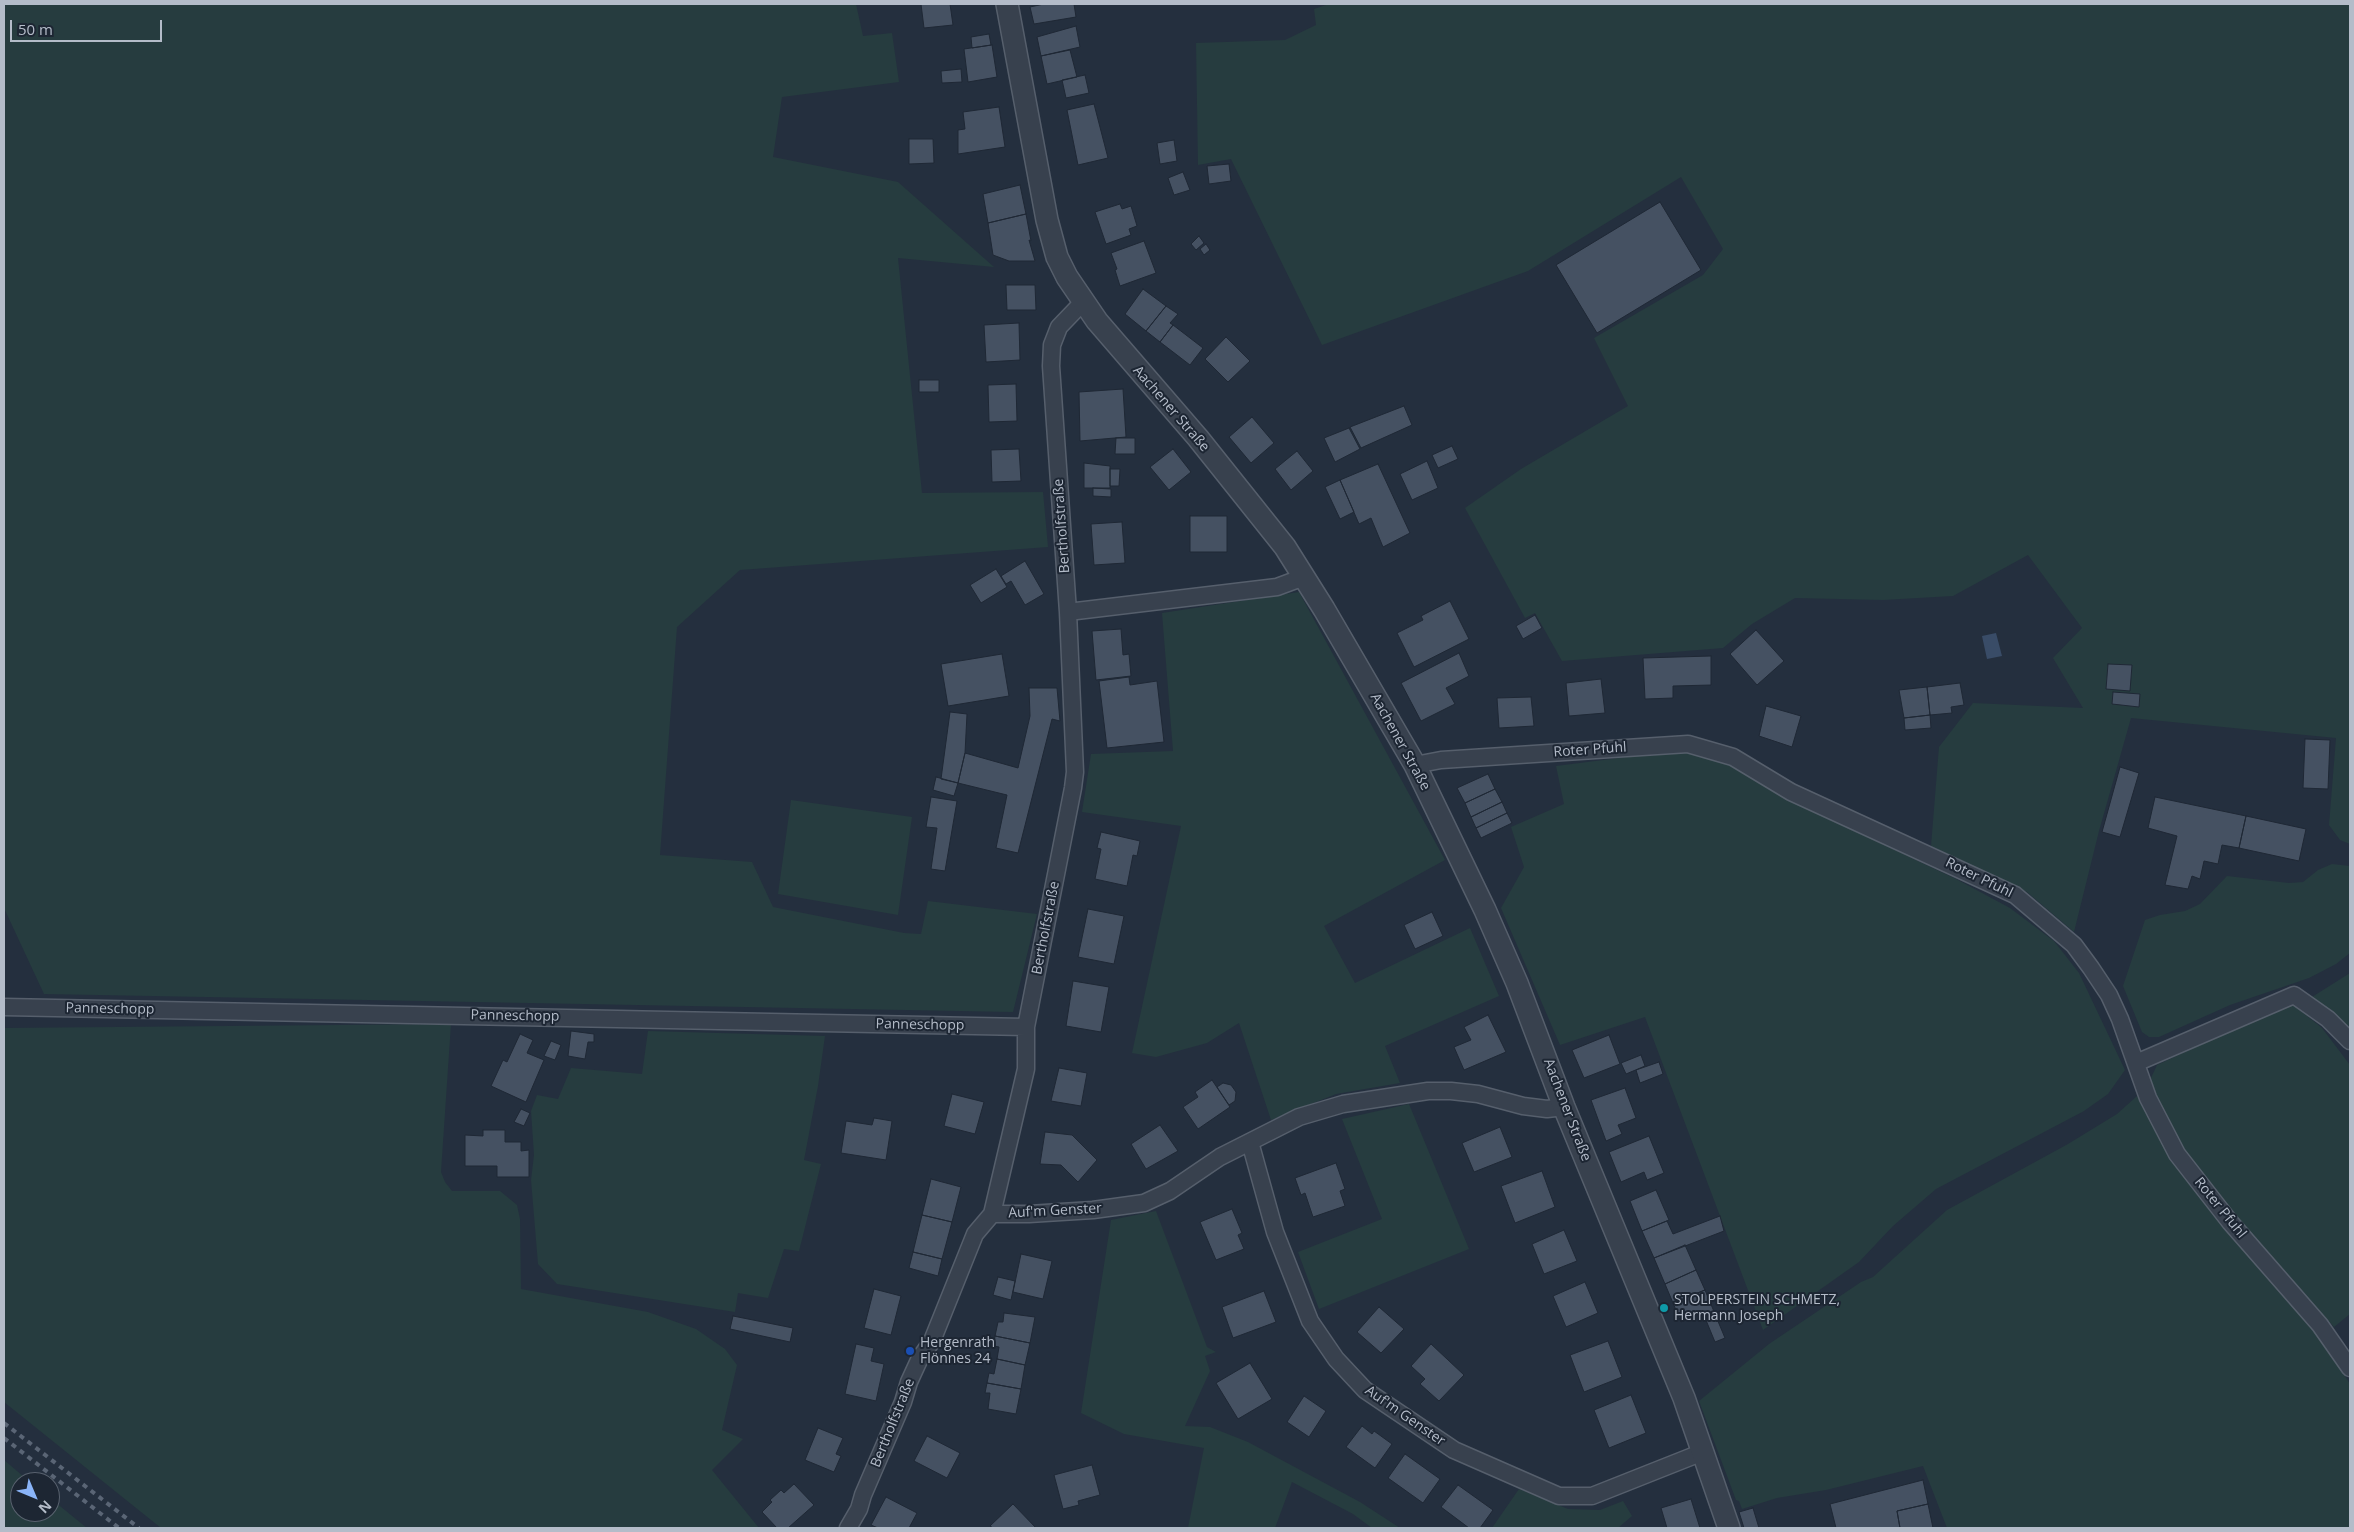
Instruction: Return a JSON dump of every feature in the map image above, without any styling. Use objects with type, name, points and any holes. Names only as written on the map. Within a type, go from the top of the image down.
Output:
[{"type":"street","name":"Aachener Straße","points":[[1006,4],[1047,220],[1057,257],[1083,302],[1113,342],[1198,438],[1285,548],[1415,765],[1485,910],[1517,983],[1564,1107],[1684,1398],[1729,1528]]},
{"type":"street","name":"Bertholfstraße","points":[[848,1528],[859,1510],[863,1495],[903,1402],[909,1382],[920,1358],[932,1341],[975,1234],[992,1214],[1026,1069],[1026,1027],[1075,772],[1068,612],[1051,366],[1052,344],[1059,327],[1083,302]]},
{"type":"street","points":[[1068,612],[1277,586],[1304,577]]},
{"type":"street","name":"Roter Pfuhl","points":[[1415,765],[1441,760],[1688,744],[1733,757],[1792,792],[2015,895],[2074,945],[2091,968],[2109,995],[2148,1098],[2176,1154],[2230,1222],[2320,1326],[2350,1368]]},
{"type":"street","points":[[2136,1063],[2294,995],[2328,1019],[2350,1041]]},
{"type":"street","name":"Panneschopp","points":[[4,1007],[1026,1027]]},
{"type":"street","name":"Auf'm Genster","points":[[992,1214],[1093,1210],[1144,1203],[1170,1191],[1220,1157],[1299,1117],[1343,1104],[1428,1091],[1451,1091],[1478,1094],[1523,1106],[1564,1107]]},
{"type":"street","name":"Auf'm Genster","points":[[1250,1142],[1275,1232],[1310,1322],[1336,1359],[1373,1395],[1454,1450],[1559,1496],[1592,1496],[1703,1452]]},
{"type":"green space","points":[[4,4],[856,4],[863,36],[892,33],[899,82],[782,97],[773,157],[898,182],[994,267],[898,258],[922,493],[1043,492],[1048,547],[740,570],[677,627],[660,855],[752,862],[773,907],[904,933],[921,934],[928,901],[1037,914],[1013,1012],[44,994],[4,908]]},
{"type":"green space","points":[[1329,4],[2350,4],[2350,844],[2340,840],[2329,825],[2336,738],[2131,718],[2099,831],[2074,932],[2027,892],[1931,846],[1939,747],[1973,703],[2083,708],[2053,658],[2082,628],[2028,555],[1953,596],[1883,600],[1795,598],[1752,624],[1723,648],[1562,661],[1535,613],[1525,618],[1465,508],[1521,469],[1628,406],[1594,338],[1703,275],[1723,249],[1681,177],[1528,271],[1322,345],[1231,159],[1198,165],[1196,43],[1285,40],[1316,25],[1314,9]]},
{"type":"green space","points":[[1299,592],[1445,860],[1324,926],[1355,983],[1470,928],[1499,996],[1385,1046],[1400,1083],[1336,1094],[1271,1120],[1239,1023],[1207,1043],[1156,1057],[1132,1053],[1181,826],[1082,812],[1091,754],[1173,751],[1162,613]]},
{"type":"green space","points":[[1682,750],[1726,763],[1785,798],[1956,879],[2010,908],[2054,941],[2079,973],[2125,1070],[2108,1094],[2084,1111],[1936,1189],[1893,1226],[1859,1262],[1763,1330],[1645,1017],[1560,1045],[1501,908],[1524,867],[1511,827],[1564,804],[1556,766]]},
{"type":"green space","points":[[791,800],[912,817],[898,915],[778,894]]},
{"type":"green space","points":[[2332,864],[2350,866],[2350,953],[2336,964],[2309,978],[2230,1005],[2159,1037],[2149,1037],[2142,1032],[2123,986],[2145,920],[2160,915],[2185,911],[2200,904],[2227,876],[2289,883],[2303,882],[2318,870]]},
{"type":"green space","points":[[2350,973],[2350,1030],[2312,997]]},
{"type":"green space","points":[[2291,1003],[2322,1028],[2350,1065],[2350,1314],[2334,1327],[2234,1218],[2183,1151],[2154,1095],[2151,1078],[2157,1065]]},
{"type":"green space","points":[[451,1024],[441,1172],[445,1182],[452,1191],[500,1191],[517,1205],[520,1219],[521,1289],[648,1312],[696,1329],[725,1349],[737,1365],[722,1430],[743,1439],[712,1470],[759,1528],[161,1528],[4,1402],[4,1028]]},
{"type":"green space","points":[[648,1031],[825,1036],[804,1160],[821,1164],[799,1251],[784,1249],[768,1298],[738,1293],[735,1312],[557,1284],[538,1264],[531,1180],[534,1155],[531,1111],[537,1095],[558,1099],[571,1068],[642,1074]]},
{"type":"green space","points":[[2137,1096],[2171,1158],[2314,1329],[2350,1384],[2350,1528],[1947,1528],[1923,1466],[1826,1490],[1777,1498],[1742,1509],[1739,1501],[1736,1500],[1699,1401],[1769,1344],[1861,1282],[1873,1277],[1947,1210],[2068,1144],[2117,1114]]},
{"type":"green space","points":[[1409,1104],[1469,1249],[1319,1309],[1298,1252],[1382,1219],[1342,1119]]},
{"type":"green space","points":[[1156,1211],[1207,1347],[1216,1352],[1205,1356],[1210,1371],[1185,1426],[1210,1427],[1248,1442],[1360,1502],[1400,1528],[1372,1528],[1353,1514],[1292,1482],[1275,1528],[1188,1528],[1204,1448],[1124,1434],[1081,1413],[1111,1220]]},
{"type":"green space","points":[[4,1460],[18,1472],[10,1472],[10,1522],[60,1522],[60,1506],[87,1528],[4,1528]]},
{"type":"green space","points":[[1519,1489],[1568,1509],[1600,1510],[1623,1501],[1632,1516],[1618,1528],[1492,1528]]},
{"type":"water","points":[[1996,633],[2002,656],[1987,659],[1982,636]]},
{"type":"building","points":[[921,4],[950,4],[953,25],[924,28]]},
{"type":"building","points":[[1044,4],[1074,4],[1076,17],[1034,24],[1030,7]]},
{"type":"building","points":[[1076,26],[1080,47],[1041,56],[1037,37]]},
{"type":"building","points":[[989,34],[991,45],[972,48],[971,37]]},
{"type":"building","points":[[992,45],[997,77],[968,82],[964,49]]},
{"type":"building","points":[[1070,50],[1077,77],[1047,84],[1041,56]]},
{"type":"building","points":[[961,69],[962,82],[942,83],[941,71]]},
{"type":"building","points":[[1085,75],[1089,93],[1066,98],[1062,80]]},
{"type":"building","points":[[1094,104],[1108,158],[1078,165],[1067,110]]},
{"type":"building","points":[[999,107],[1005,147],[958,154],[958,130],[965,129],[963,112]]},
{"type":"building","points":[[909,139],[933,139],[934,163],[909,164]]},
{"type":"building","points":[[1174,140],[1177,161],[1160,164],[1157,143]]},
{"type":"building","points":[[1229,164],[1231,181],[1209,184],[1207,166]]},
{"type":"building","points":[[1183,172],[1190,190],[1174,195],[1168,178]]},
{"type":"building","points":[[1020,185],[1026,214],[988,223],[983,194]]},
{"type":"building","points":[[1660,202],[1701,270],[1597,333],[1556,265]]},
{"type":"building","points":[[1120,204],[1122,209],[1131,206],[1137,226],[1129,229],[1131,235],[1106,244],[1095,212]]},
{"type":"building","points":[[1026,214],[1031,241],[1029,240],[1035,261],[1009,261],[993,255],[988,223]]},
{"type":"building","points":[[1199,236],[1204,243],[1196,250],[1191,244]]},
{"type":"building","points":[[1144,241],[1156,273],[1120,286],[1115,270],[1117,269],[1111,253]]},
{"type":"building","points":[[1206,244],[1210,250],[1204,255],[1200,249]]},
{"type":"building","points":[[1006,285],[1035,285],[1036,310],[1007,310]]},
{"type":"building","points":[[1143,289],[1166,306],[1146,331],[1125,314]]},
{"type":"building","points":[[1166,306],[1178,314],[1170,323],[1173,325],[1160,342],[1146,331]]},
{"type":"building","points":[[1019,323],[1020,360],[986,362],[984,325]]},
{"type":"building","points":[[1173,325],[1203,348],[1190,365],[1160,342]]},
{"type":"building","points":[[1226,337],[1250,361],[1228,382],[1205,359]]},
{"type":"building","points":[[919,380],[939,380],[939,392],[919,392]]},
{"type":"building","points":[[1016,384],[1017,421],[989,422],[988,385]]},
{"type":"building","points":[[1123,389],[1126,437],[1080,441],[1079,392]]},
{"type":"building","points":[[1404,406],[1412,425],[1361,448],[1350,427]]},
{"type":"building","points":[[1252,417],[1274,443],[1251,463],[1229,437]]},
{"type":"building","points":[[1349,428],[1360,449],[1335,462],[1324,438]]},
{"type":"building","points":[[1116,438],[1135,438],[1135,454],[1115,454]]},
{"type":"building","points":[[1452,446],[1458,459],[1438,468],[1432,455]]},
{"type":"building","points":[[1019,449],[1021,481],[992,482],[991,450]]},
{"type":"building","points":[[1173,449],[1191,472],[1169,490],[1150,467]]},
{"type":"building","points":[[1297,451],[1313,471],[1291,490],[1275,469]]},
{"type":"building","points":[[1427,461],[1438,488],[1412,500],[1400,474]]},
{"type":"building","points":[[1084,463],[1110,466],[1110,488],[1084,488]]},
{"type":"building","points":[[1378,464],[1410,533],[1383,547],[1371,518],[1359,524],[1340,480]]},
{"type":"building","points":[[1110,469],[1120,469],[1119,486],[1110,486]]},
{"type":"building","points":[[1340,480],[1354,512],[1340,519],[1325,487]]},
{"type":"building","points":[[1093,488],[1111,489],[1111,497],[1093,496]]},
{"type":"building","points":[[1190,516],[1227,516],[1227,552],[1190,552]]},
{"type":"building","points":[[1122,522],[1125,563],[1094,565],[1091,524]]},
{"type":"building","points":[[1025,561],[1044,594],[1025,605],[1011,581],[1006,584],[1001,576]]},
{"type":"building","points":[[996,569],[1007,587],[981,603],[970,585]]},
{"type":"building","points":[[1450,601],[1469,639],[1414,667],[1397,633],[1423,620],[1421,616]]},
{"type":"building","points":[[1535,615],[1542,628],[1523,639],[1516,626]]},
{"type":"building","points":[[1121,629],[1123,655],[1129,654],[1131,676],[1096,680],[1092,631]]},
{"type":"building","points":[[1756,630],[1784,661],[1757,685],[1730,654]]},
{"type":"building","points":[[1459,653],[1469,676],[1446,688],[1455,704],[1421,721],[1401,683]]},
{"type":"building","points":[[1002,654],[1009,696],[948,706],[941,664]]},
{"type":"building","points":[[1711,656],[1711,685],[1673,686],[1673,698],[1645,699],[1643,658]]},
{"type":"building","points":[[2108,664],[2132,665],[2130,691],[2106,689]]},
{"type":"building","points":[[1129,677],[1130,685],[1157,681],[1164,742],[1107,748],[1099,681]]},
{"type":"building","points":[[1601,679],[1605,713],[1569,716],[1566,683]]},
{"type":"building","points":[[1960,683],[1964,705],[1951,707],[1952,713],[1930,715],[1927,687]]},
{"type":"building","points":[[1927,687],[1930,715],[1904,718],[1899,690]]},
{"type":"building","points":[[1029,688],[1057,688],[1060,721],[1052,719],[1018,853],[996,848],[1007,795],[958,783],[965,753],[1018,768],[1030,716]]},
{"type":"building","points":[[2113,692],[2140,694],[2139,707],[2112,704]]},
{"type":"building","points":[[1531,697],[1534,726],[1499,728],[1497,698]]},
{"type":"building","points":[[1766,706],[1801,716],[1792,747],[1759,736]]},
{"type":"building","points":[[950,712],[967,714],[965,753],[958,783],[941,779]]},
{"type":"building","points":[[1930,715],[1931,728],[1905,730],[1904,718]]},
{"type":"building","points":[[2305,739],[2330,740],[2328,789],[2303,788]]},
{"type":"building","points":[[2120,767],[2139,773],[2120,837],[2102,832]]},
{"type":"building","points":[[1488,774],[1495,789],[1465,803],[1457,788]]},
{"type":"building","points":[[936,777],[958,783],[954,796],[933,790]]},
{"type":"building","points":[[1495,789],[1502,802],[1471,817],[1465,803]]},
{"type":"building","points":[[931,797],[957,801],[945,871],[931,869],[937,828],[926,827]]},
{"type":"building","points":[[2155,797],[2246,816],[2239,848],[2222,845],[2218,864],[2204,861],[2200,879],[2192,876],[2188,889],[2165,885],[2177,836],[2148,828]]},
{"type":"building","points":[[1502,802],[1507,813],[1476,828],[1471,817]]},
{"type":"building","points":[[1507,813],[1512,823],[1481,838],[1476,828]]},
{"type":"building","points":[[2246,816],[2306,829],[2299,861],[2239,848]]},
{"type":"building","points":[[1101,832],[1140,841],[1137,856],[1133,855],[1127,886],[1095,879],[1101,849],[1097,848]]},
{"type":"building","points":[[1088,909],[1124,916],[1114,964],[1078,957]]},
{"type":"building","points":[[1432,912],[1443,936],[1415,949],[1404,925]]},
{"type":"building","points":[[1073,981],[1109,987],[1101,1032],[1066,1026]]},
{"type":"building","points":[[1488,1015],[1506,1052],[1464,1070],[1454,1047],[1471,1040],[1464,1027]]},
{"type":"building","points":[[571,1031],[594,1034],[594,1042],[588,1042],[585,1059],[568,1056]]},
{"type":"building","points":[[520,1034],[533,1040],[527,1053],[544,1060],[526,1102],[491,1086],[503,1060],[507,1062]]},
{"type":"building","points":[[1609,1035],[1620,1064],[1584,1078],[1572,1050]]},
{"type":"building","points":[[551,1041],[561,1045],[555,1060],[544,1056]]},
{"type":"building","points":[[1641,1055],[1645,1066],[1626,1074],[1621,1063]]},
{"type":"building","points":[[1659,1062],[1663,1074],[1640,1083],[1636,1070]]},
{"type":"building","points":[[1059,1068],[1087,1073],[1081,1106],[1051,1101]]},
{"type":"building","points":[[1212,1080],[1230,1107],[1198,1129],[1183,1107],[1198,1097],[1195,1092]]},
{"type":"building","points":[[1223,1083],[1231,1085],[1236,1092],[1235,1101],[1229,1105],[1217,1087]]},
{"type":"building","points":[[1625,1088],[1636,1118],[1618,1125],[1622,1134],[1606,1141],[1591,1100]]},
{"type":"building","points":[[952,1094],[984,1102],[975,1134],[944,1126]]},
{"type":"building","points":[[521,1109],[530,1113],[524,1126],[514,1122]]},
{"type":"building","points":[[874,1118],[892,1121],[886,1160],[841,1153],[846,1121],[872,1125]]},
{"type":"building","points":[[1160,1125],[1178,1151],[1146,1169],[1131,1144]]},
{"type":"building","points":[[1500,1127],[1512,1157],[1474,1172],[1462,1143]]},
{"type":"building","points":[[483,1130],[505,1130],[505,1142],[521,1142],[521,1151],[529,1150],[529,1177],[497,1177],[497,1166],[465,1166],[465,1135],[483,1136]]},
{"type":"building","points":[[1045,1132],[1072,1135],[1097,1160],[1078,1182],[1061,1165],[1040,1164]]},
{"type":"building","points":[[1649,1136],[1664,1173],[1647,1180],[1644,1172],[1621,1182],[1609,1152]]},
{"type":"building","points":[[1336,1163],[1345,1189],[1340,1191],[1345,1206],[1313,1217],[1305,1193],[1301,1195],[1295,1178]]},
{"type":"building","points":[[1542,1171],[1555,1207],[1515,1223],[1501,1186]]},
{"type":"building","points":[[931,1179],[961,1187],[952,1222],[922,1215]]},
{"type":"building","points":[[1656,1190],[1669,1220],[1642,1231],[1630,1201]]},
{"type":"building","points":[[1232,1209],[1242,1233],[1238,1235],[1244,1249],[1216,1260],[1200,1222]]},
{"type":"building","points":[[922,1215],[952,1222],[942,1259],[913,1252]]},
{"type":"building","points":[[1720,1216],[1724,1231],[1654,1258],[1642,1231],[1667,1221],[1673,1234]]},
{"type":"building","points":[[1564,1230],[1577,1261],[1544,1274],[1532,1244]]},
{"type":"building","points":[[1685,1245],[1696,1270],[1665,1284],[1654,1258]]},
{"type":"building","points":[[913,1252],[942,1259],[938,1276],[909,1268]]},
{"type":"building","points":[[1021,1254],[1052,1261],[1043,1299],[1013,1292]]},
{"type":"building","points":[[1696,1270],[1705,1290],[1673,1303],[1665,1284]]},
{"type":"building","points":[[998,1277],[1015,1281],[1011,1300],[993,1295]]},
{"type":"building","points":[[1585,1282],[1598,1313],[1566,1327],[1553,1296]]},
{"type":"building","points":[[874,1289],[901,1296],[891,1335],[864,1328]]},
{"type":"building","points":[[1705,1290],[1725,1338],[1715,1342],[1703,1313],[1681,1322],[1673,1303]]},
{"type":"building","points":[[1264,1291],[1276,1322],[1233,1338],[1222,1307]]},
{"type":"building","points":[[1379,1307],[1404,1329],[1381,1353],[1357,1332]]},
{"type":"building","points":[[1004,1313],[1035,1317],[1030,1343],[995,1336],[998,1322],[1003,1322]]},
{"type":"building","points":[[733,1316],[793,1328],[790,1342],[730,1329]]},
{"type":"building","points":[[995,1336],[1030,1343],[1025,1365],[997,1359],[999,1347],[994,1346]]},
{"type":"building","points":[[1608,1341],[1622,1377],[1584,1392],[1570,1355]]},
{"type":"building","points":[[856,1344],[874,1348],[871,1361],[884,1364],[876,1401],[845,1394]]},
{"type":"building","points":[[1431,1344],[1464,1375],[1439,1401],[1420,1384],[1425,1379],[1411,1366]]},
{"type":"building","points":[[997,1359],[1025,1365],[1021,1389],[987,1383],[989,1373],[994,1374]]},
{"type":"building","points":[[1250,1363],[1272,1399],[1238,1419],[1216,1383]]},
{"type":"building","points":[[987,1383],[1021,1389],[1016,1414],[988,1409],[990,1393],[985,1393]]},
{"type":"building","points":[[1631,1395],[1646,1433],[1609,1448],[1594,1410]]},
{"type":"building","points":[[1304,1396],[1326,1411],[1309,1437],[1287,1422]]},
{"type":"building","points":[[1362,1426],[1372,1434],[1374,1431],[1392,1444],[1375,1468],[1346,1447]]},
{"type":"building","points":[[818,1428],[843,1438],[836,1454],[841,1456],[834,1472],[805,1460]]},
{"type":"building","points":[[927,1436],[960,1453],[947,1478],[914,1461]]},
{"type":"building","points":[[1405,1454],[1440,1479],[1423,1503],[1388,1478]]},
{"type":"building","points":[[1092,1465],[1100,1495],[1078,1501],[1079,1505],[1063,1509],[1054,1475]]},
{"type":"building","points":[[1923,1480],[1928,1504],[1897,1511],[1900,1528],[1836,1528],[1830,1504]]},
{"type":"building","points":[[794,1484],[814,1505],[788,1528],[777,1528],[762,1512],[772,1502],[770,1500],[781,1490],[784,1493]]},
{"type":"building","points":[[1458,1485],[1493,1510],[1480,1528],[1469,1528],[1441,1507]]},
{"type":"building","points":[[886,1497],[917,1513],[909,1528],[878,1528],[871,1525]]},
{"type":"building","points":[[1691,1499],[1700,1528],[1667,1528],[1661,1508]]},
{"type":"building","points":[[1013,1504],[1036,1528],[993,1528],[990,1526]]},
{"type":"building","points":[[1928,1504],[1933,1528],[1900,1528],[1897,1511]]},
{"type":"building","points":[[1753,1508],[1759,1528],[1744,1528],[1739,1512]]},
{"type":"railway","points":[[4,1423],[139,1528]]},
{"type":"railway","points":[[4,1438],[119,1528]]},
{"type":"place","name":"STOLPERSTEIN SCHMETZ, Hermann Joseph","points":[[1664,1308]]},
{"type":"place","name":"Hergenrath Flönnes 24","points":[[910,1351]]}]
